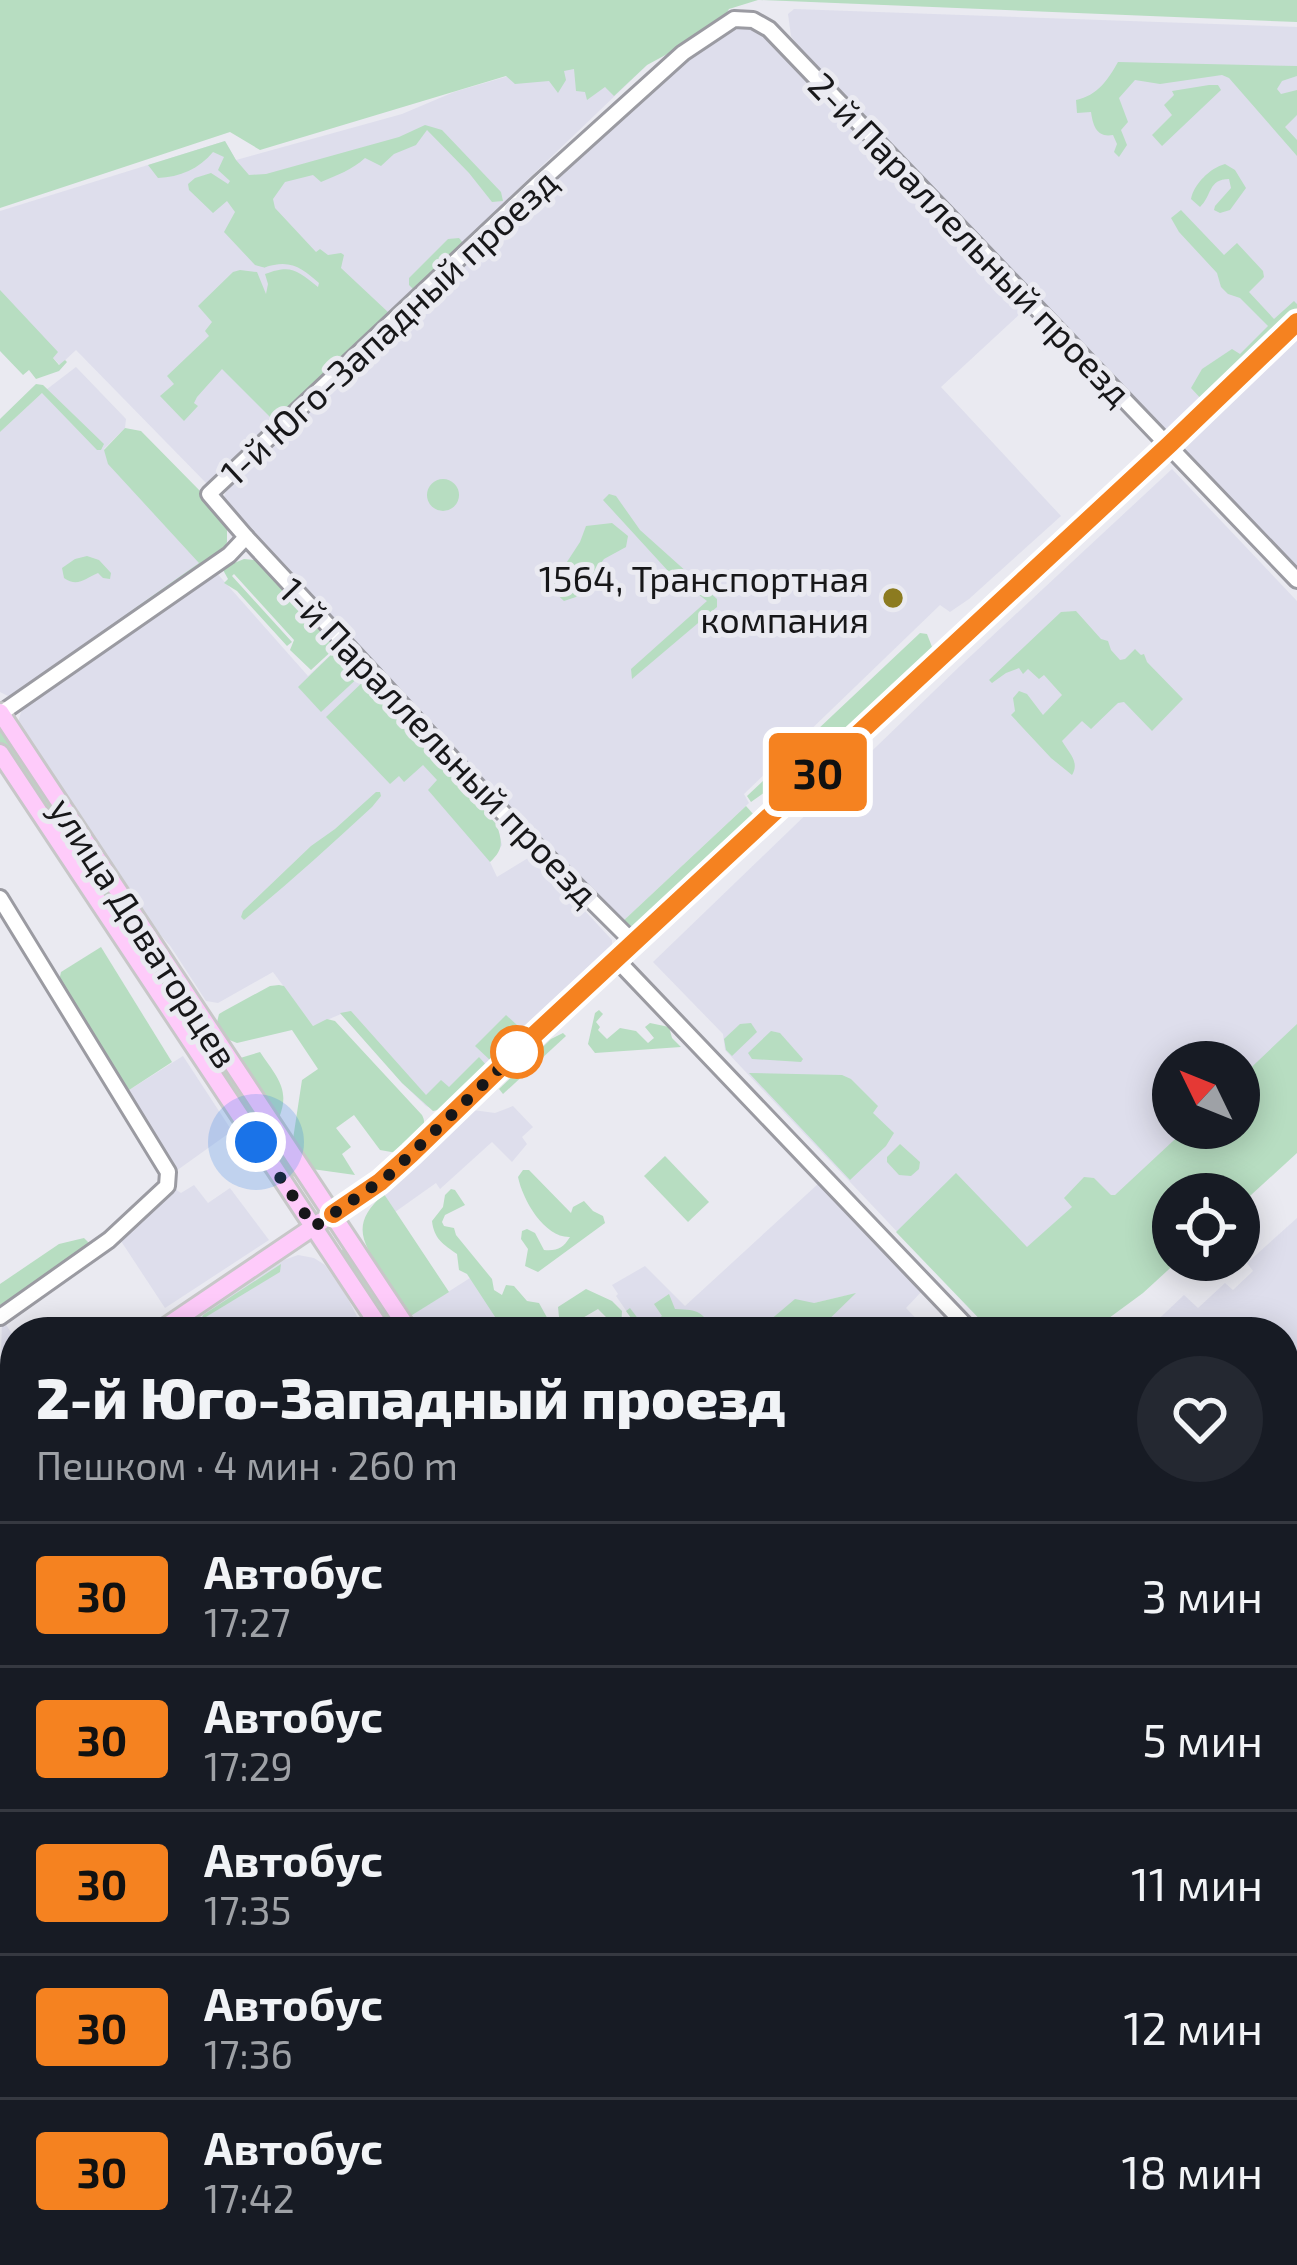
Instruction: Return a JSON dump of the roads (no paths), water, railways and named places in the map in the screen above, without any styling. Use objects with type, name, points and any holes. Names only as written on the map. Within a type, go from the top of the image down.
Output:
[{"type":"main road","name":"улица Доваторцев","points":[[0,713],[400,1317]]},
{"type":"main road","name":"улица Доваторцев","points":[[0,753],[373,1317]]},
{"type":"main road","points":[[180,1317],[333,1214]]},
{"type":"street","name":"2-й Параллельный проезд","points":[[734,19],[753,20],[769,29],[1297,580]]},
{"type":"street","name":"1-й Юго-Западный проезд","points":[[0,713],[229,555],[246,537],[208,494],[682,53],[734,19]]},
{"type":"street","points":[[333,1214],[388,1176],[1297,322]]},
{"type":"street","name":"1-й Параллельный проезд","points":[[246,537],[495,805],[634,944]]},
{"type":"street","points":[[0,898],[169,1179],[109,1240],[0,1317]]},
{"type":"street","points":[[617,960],[958,1317]]},
{"type":"place","name":"1564, Транспортная компания","points":[[893,598]]}]
